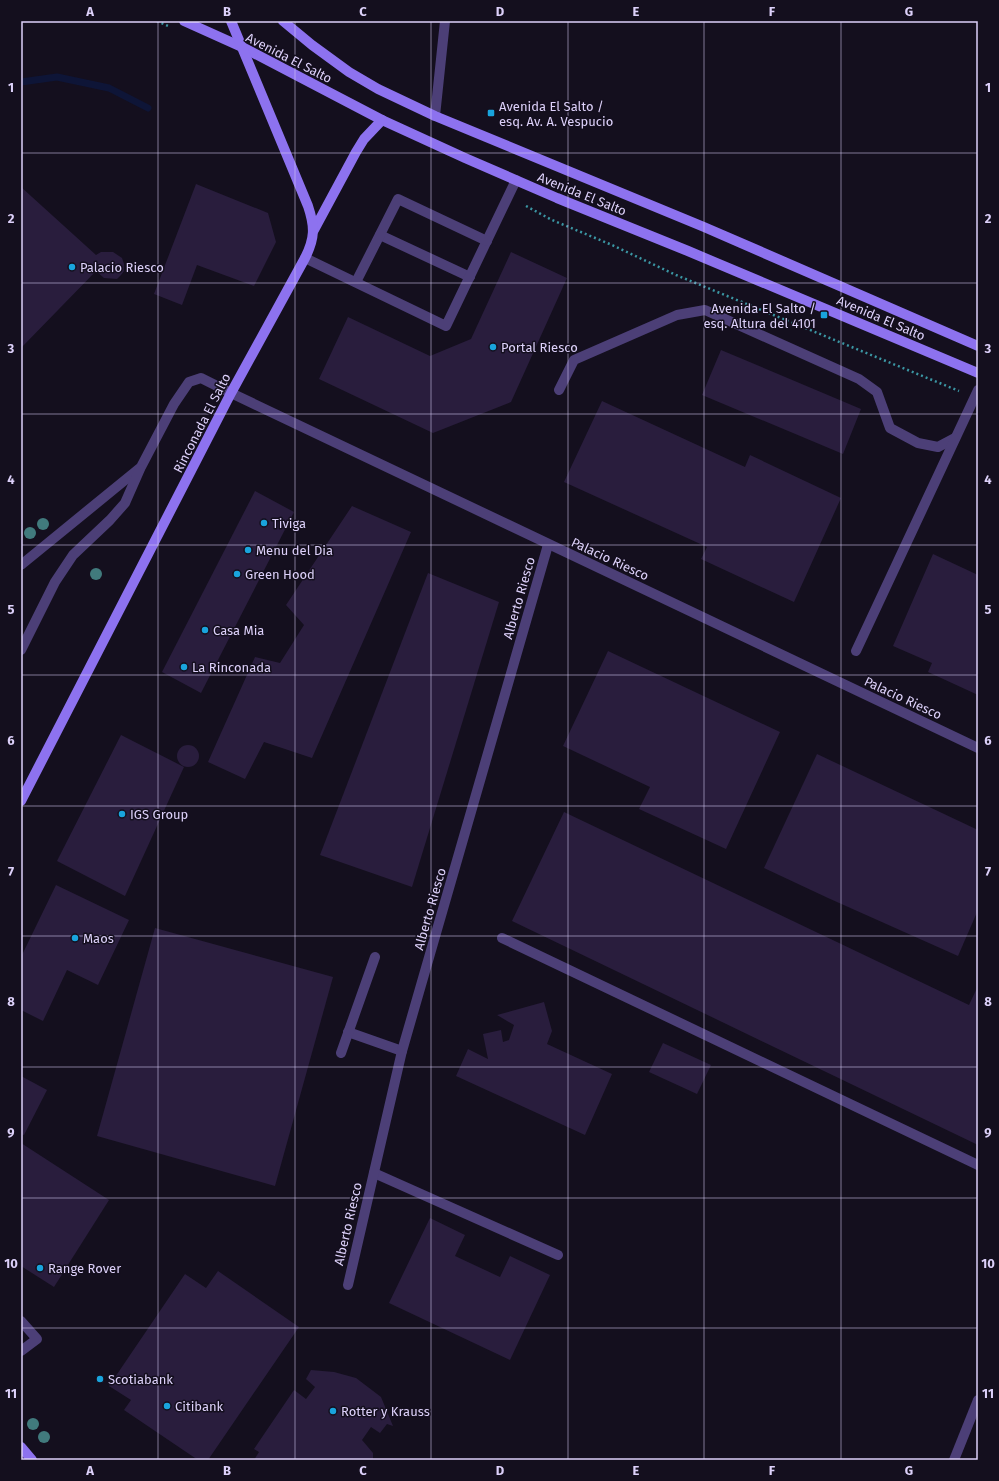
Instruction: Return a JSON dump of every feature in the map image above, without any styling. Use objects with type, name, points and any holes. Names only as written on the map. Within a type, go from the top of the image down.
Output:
[{"type":"main road","name":"Avenida El Salto","points":[[184,21],[244,48],[382,120],[516,180],[978,373]]},
{"type":"main road","name":"Rinconada El Salto","points":[[21,801],[231,393],[305,258],[312,242],[314,230],[308,206],[244,48],[231,21]]},
{"type":"main road","name":"Avenida El Salto","points":[[283,21],[312,45],[349,72],[378,89],[435,116],[704,227],[978,346]]},
{"type":"main road","points":[[314,230],[356,152],[364,140],[382,120]]},
{"type":"main road","points":[[21,1447],[32,1460]]},
{"type":"street","points":[[435,116],[445,21]]},
{"type":"street","points":[[305,258],[446,326],[516,180]]},
{"type":"street","points":[[356,282],[398,199],[487,241]]},
{"type":"street","points":[[380,235],[470,277]]},
{"type":"street","points":[[558,390],[574,360],[677,315],[705,310],[859,379],[877,392],[890,428],[918,443],[938,447],[955,438]]},
{"type":"street","name":"Palacio Riesco","points":[[21,650],[55,582],[73,554],[125,504],[141,467],[174,404],[189,382],[202,378],[978,748]]},
{"type":"street","points":[[856,651],[978,390]]},
{"type":"street","points":[[21,565],[141,467]]},
{"type":"street","name":"Alberto Riesco","points":[[348,1285],[402,1051],[548,544]]},
{"type":"street","points":[[502,938],[978,1165]]},
{"type":"street","points":[[341,1053],[375,956]]},
{"type":"street","points":[[348,1032],[402,1051]]},
{"type":"street","points":[[374,1173],[558,1256]]},
{"type":"street","points":[[21,1321],[37,1339],[21,1351]]},
{"type":"street","points":[[954,1460],[978,1400]]},
{"type":"building","points":[[196,184],[268,213],[276,242],[254,286],[197,265],[182,305],[154,294]]},
{"type":"building","name":"Palacio Riesco","points":[[21,187],[96,255],[101,252],[113,252],[122,258],[124,271],[117,279],[104,278],[96,271],[21,348]]},
{"type":"building","name":"Portal Riesco","points":[[511,252],[567,278],[511,402],[433,433],[319,379],[348,317],[430,356],[471,339]]},
{"type":"building","points":[[721,350],[861,409],[843,454],[702,395]]},
{"type":"building","points":[[602,401],[745,467],[750,455],[841,498],[794,602],[701,559],[707,547],[564,482]]},
{"type":"building","points":[[255,491],[294,512],[201,693],[162,672]]},
{"type":"building","points":[[352,506],[411,532],[312,758],[264,742],[245,779],[208,762],[255,657],[280,663],[304,625],[286,605]]},
{"type":"building","points":[[933,554],[978,575],[978,695],[928,672],[932,663],[893,646]]},
{"type":"building","points":[[428,573],[499,602],[412,887],[320,855]]},
{"type":"building","points":[[608,651],[780,732],[726,849],[639,809],[650,787],[563,746]]},
{"type":"building","name":"IGS Group","points":[[121,735],[184,767],[125,896],[57,861]]},
{"type":"building","points":[[188,745],[196,748],[199,756],[196,764],[188,767],[180,764],[177,756],[180,748]]},
{"type":"building","points":[[817,754],[978,830],[978,910],[958,956],[764,868]]},
{"type":"building","points":[[564,812],[969,1005],[978,986],[978,1145],[512,921]]},
{"type":"building","name":"Maos","points":[[56,885],[129,920],[98,985],[67,970],[43,1021],[21,1010],[21,957]]},
{"type":"building","points":[[155,928],[333,977],[275,1186],[97,1136]]},
{"type":"building","points":[[544,1002],[552,1031],[547,1044],[612,1074],[585,1135],[456,1076],[468,1049],[488,1059],[483,1034],[501,1030],[503,1042],[509,1040],[514,1025],[497,1015]]},
{"type":"building","points":[[663,1043],[711,1065],[697,1094],[649,1072]]},
{"type":"building","points":[[21,1076],[47,1090],[24,1135],[21,1134]]},
{"type":"building","points":[[21,1143],[109,1200],[54,1287],[21,1266]]},
{"type":"building","points":[[430,1218],[465,1235],[455,1256],[500,1277],[510,1256],[550,1275],[510,1360],[389,1303]]},
{"type":"building","points":[[218,1271],[299,1327],[208,1460],[198,1460],[124,1410],[131,1400],[109,1386],[185,1274],[206,1288]]},
{"type":"building","name":"Rotter y Krauss","points":[[311,1370],[334,1372],[356,1378],[381,1397],[393,1426],[387,1424],[380,1433],[371,1427],[362,1440],[373,1453],[373,1460],[254,1460],[259,1452],[254,1449],[294,1390],[306,1399],[315,1387],[306,1379]]},
{"type":"waterway","points":[[21,82],[57,77],[109,88],[148,108]]},
{"type":"place","name":"Avenida El Salto / esq. Av. A. Vespucio","points":[[491,113]]},
{"type":"place","name":"Palacio Riesco","points":[[72,267]]},
{"type":"place","name":"Avenida El Salto / esq. Altura del 4101","points":[[824,315]]},
{"type":"place","name":"Portal Riesco","points":[[493,347]]},
{"type":"place","name":"Tiviga","points":[[264,523]]},
{"type":"place","name":"Menu del Dia","points":[[248,550]]},
{"type":"place","name":"Green Hood","points":[[237,574]]},
{"type":"place","name":"Casa Mia","points":[[205,630]]},
{"type":"place","name":"La Rinconada","points":[[184,667]]},
{"type":"place","name":"IGS Group","points":[[122,814]]},
{"type":"place","name":"Maos","points":[[75,938]]},
{"type":"place","name":"Range Rover","points":[[40,1268]]},
{"type":"place","name":"Scotiabank","points":[[100,1379]]},
{"type":"place","name":"Citibank","points":[[167,1406]]},
{"type":"place","name":"Rotter y Krauss","points":[[333,1411]]}]
